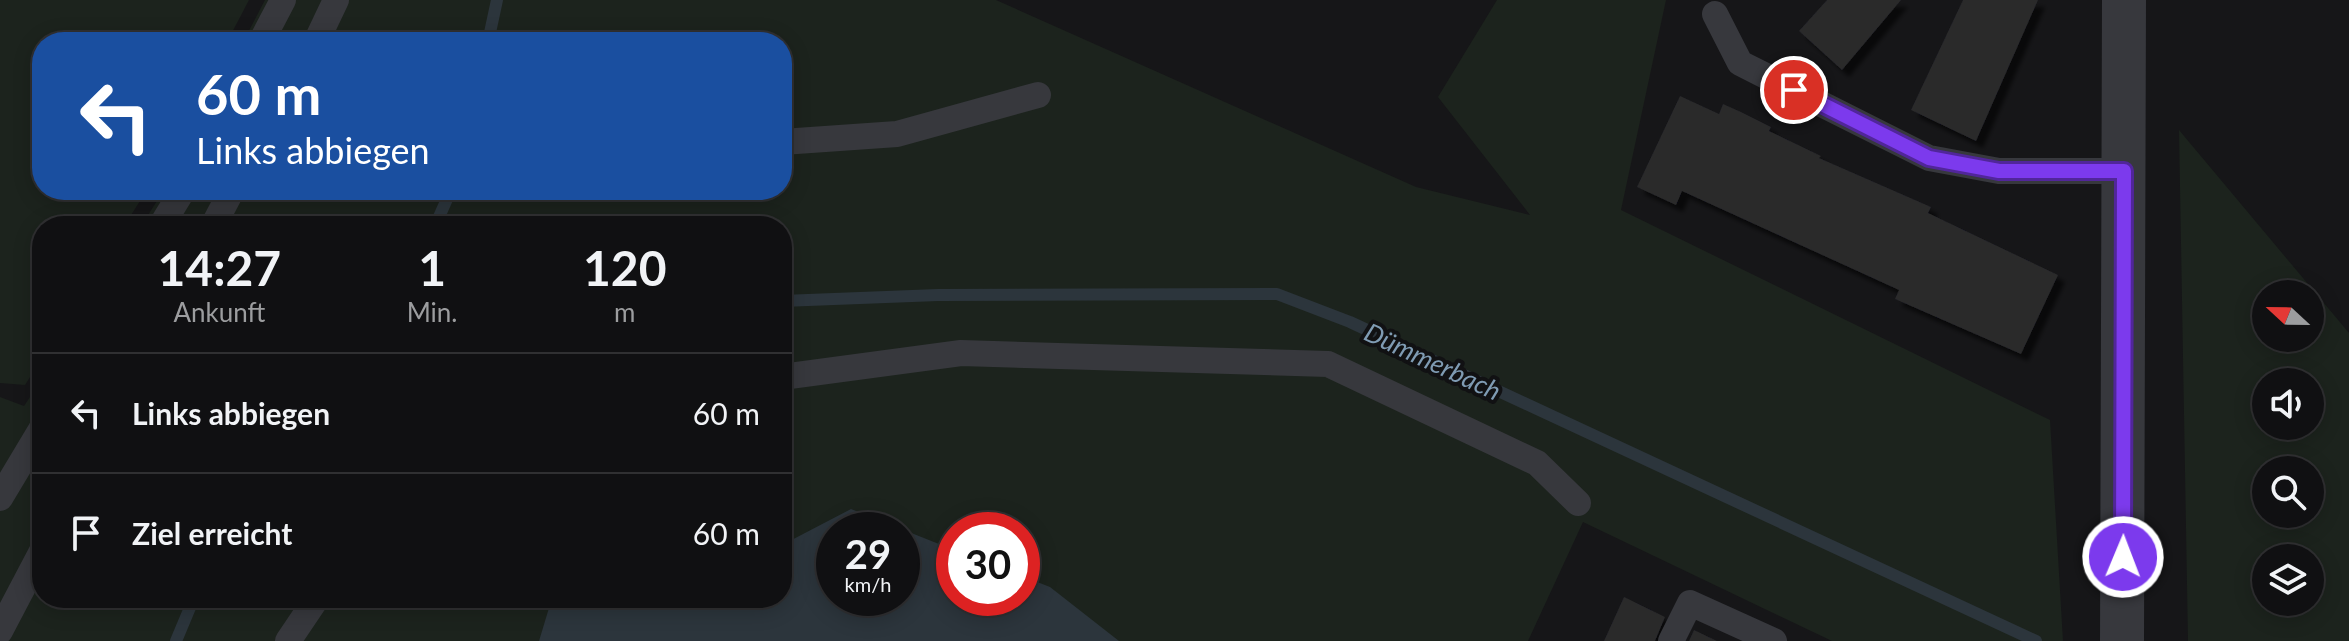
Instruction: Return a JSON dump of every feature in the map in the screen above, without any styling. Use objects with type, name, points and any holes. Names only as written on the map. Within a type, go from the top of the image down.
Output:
[{"type":"street","points":[[2122,641],[2124,0]]},
{"type":"lane","points":[[266,32],[283,0]]},
{"type":"lane","points":[[321,32],[336,0]]},
{"type":"lane","points":[[1715,14],[1740,63],[1929,158],[1999,171],[2124,171]]},
{"type":"lane","points":[[792,141],[897,134],[1038,95]]},
{"type":"lane","points":[[792,376],[961,353],[1328,364],[1537,463],[1578,503]]},
{"type":"lane","points":[[0,498],[32,445]]},
{"type":"lane","points":[[0,631],[32,570]]},
{"type":"lane","points":[[1671,641],[1690,603],[1774,641]]},
{"type":"lane","points":[[288,641],[310,608]]},
{"type":"shaded area","points":[[0,0],[249,0],[232,32],[32,32],[32,200],[141,200],[130,216],[32,216],[32,374],[25,385],[0,383]]},
{"type":"shaded area","points":[[265,0],[996,0],[1416,187],[1530,215],[1438,97],[1497,0],[1666,0],[1621,210],[2050,420],[2063,641],[1832,641],[1583,522],[1528,641],[0,641],[0,397],[24,406],[32,394],[32,608],[792,608],[792,216],[147,216],[158,200],[792,200],[792,32],[248,32]]},
{"type":"shaded area","points":[[2179,130],[2305,280],[2252,280],[2252,352],[2324,352],[2324,303],[2349,333],[2349,641],[2188,641]]},
{"type":"shaded area","points":[[816,527],[816,616],[920,616],[920,536],[936,543],[936,616],[1040,616],[1040,583],[1050,587],[1119,641],[539,641],[549,608],[792,608],[792,540]]},
{"type":"building","points":[[1827,0],[1901,0],[1842,70],[1799,31]]},
{"type":"building","points":[[1963,0],[2038,0],[1976,141],[1911,110]]},
{"type":"building","points":[[1680,96],[1719,114],[1723,104],[1741,112],[1771,127],[1769,131],[1821,156],[1819,158],[1931,207],[1928,213],[2058,275],[2021,354],[1895,299],[1899,290],[1682,191],[1676,205],[1637,187]]},
{"type":"building","points":[[1624,597],[1665,617],[1655,641],[1604,641]]},
{"type":"building","points":[[1694,630],[1717,641],[1689,641]]},
{"type":"waterway","points":[[490,32],[497,0]]},
{"type":"waterway","points":[[439,216],[447,200]]},
{"type":"waterway","name":"Dümmerbach","points":[[792,301],[938,295],[1277,294],[1350,322],[2036,641]]},
{"type":"waterway","points":[[176,641],[190,608]]},
{"type":"route","points":[[1794,90],[1929,158],[1999,171],[2124,171],[2123,557]]}]
